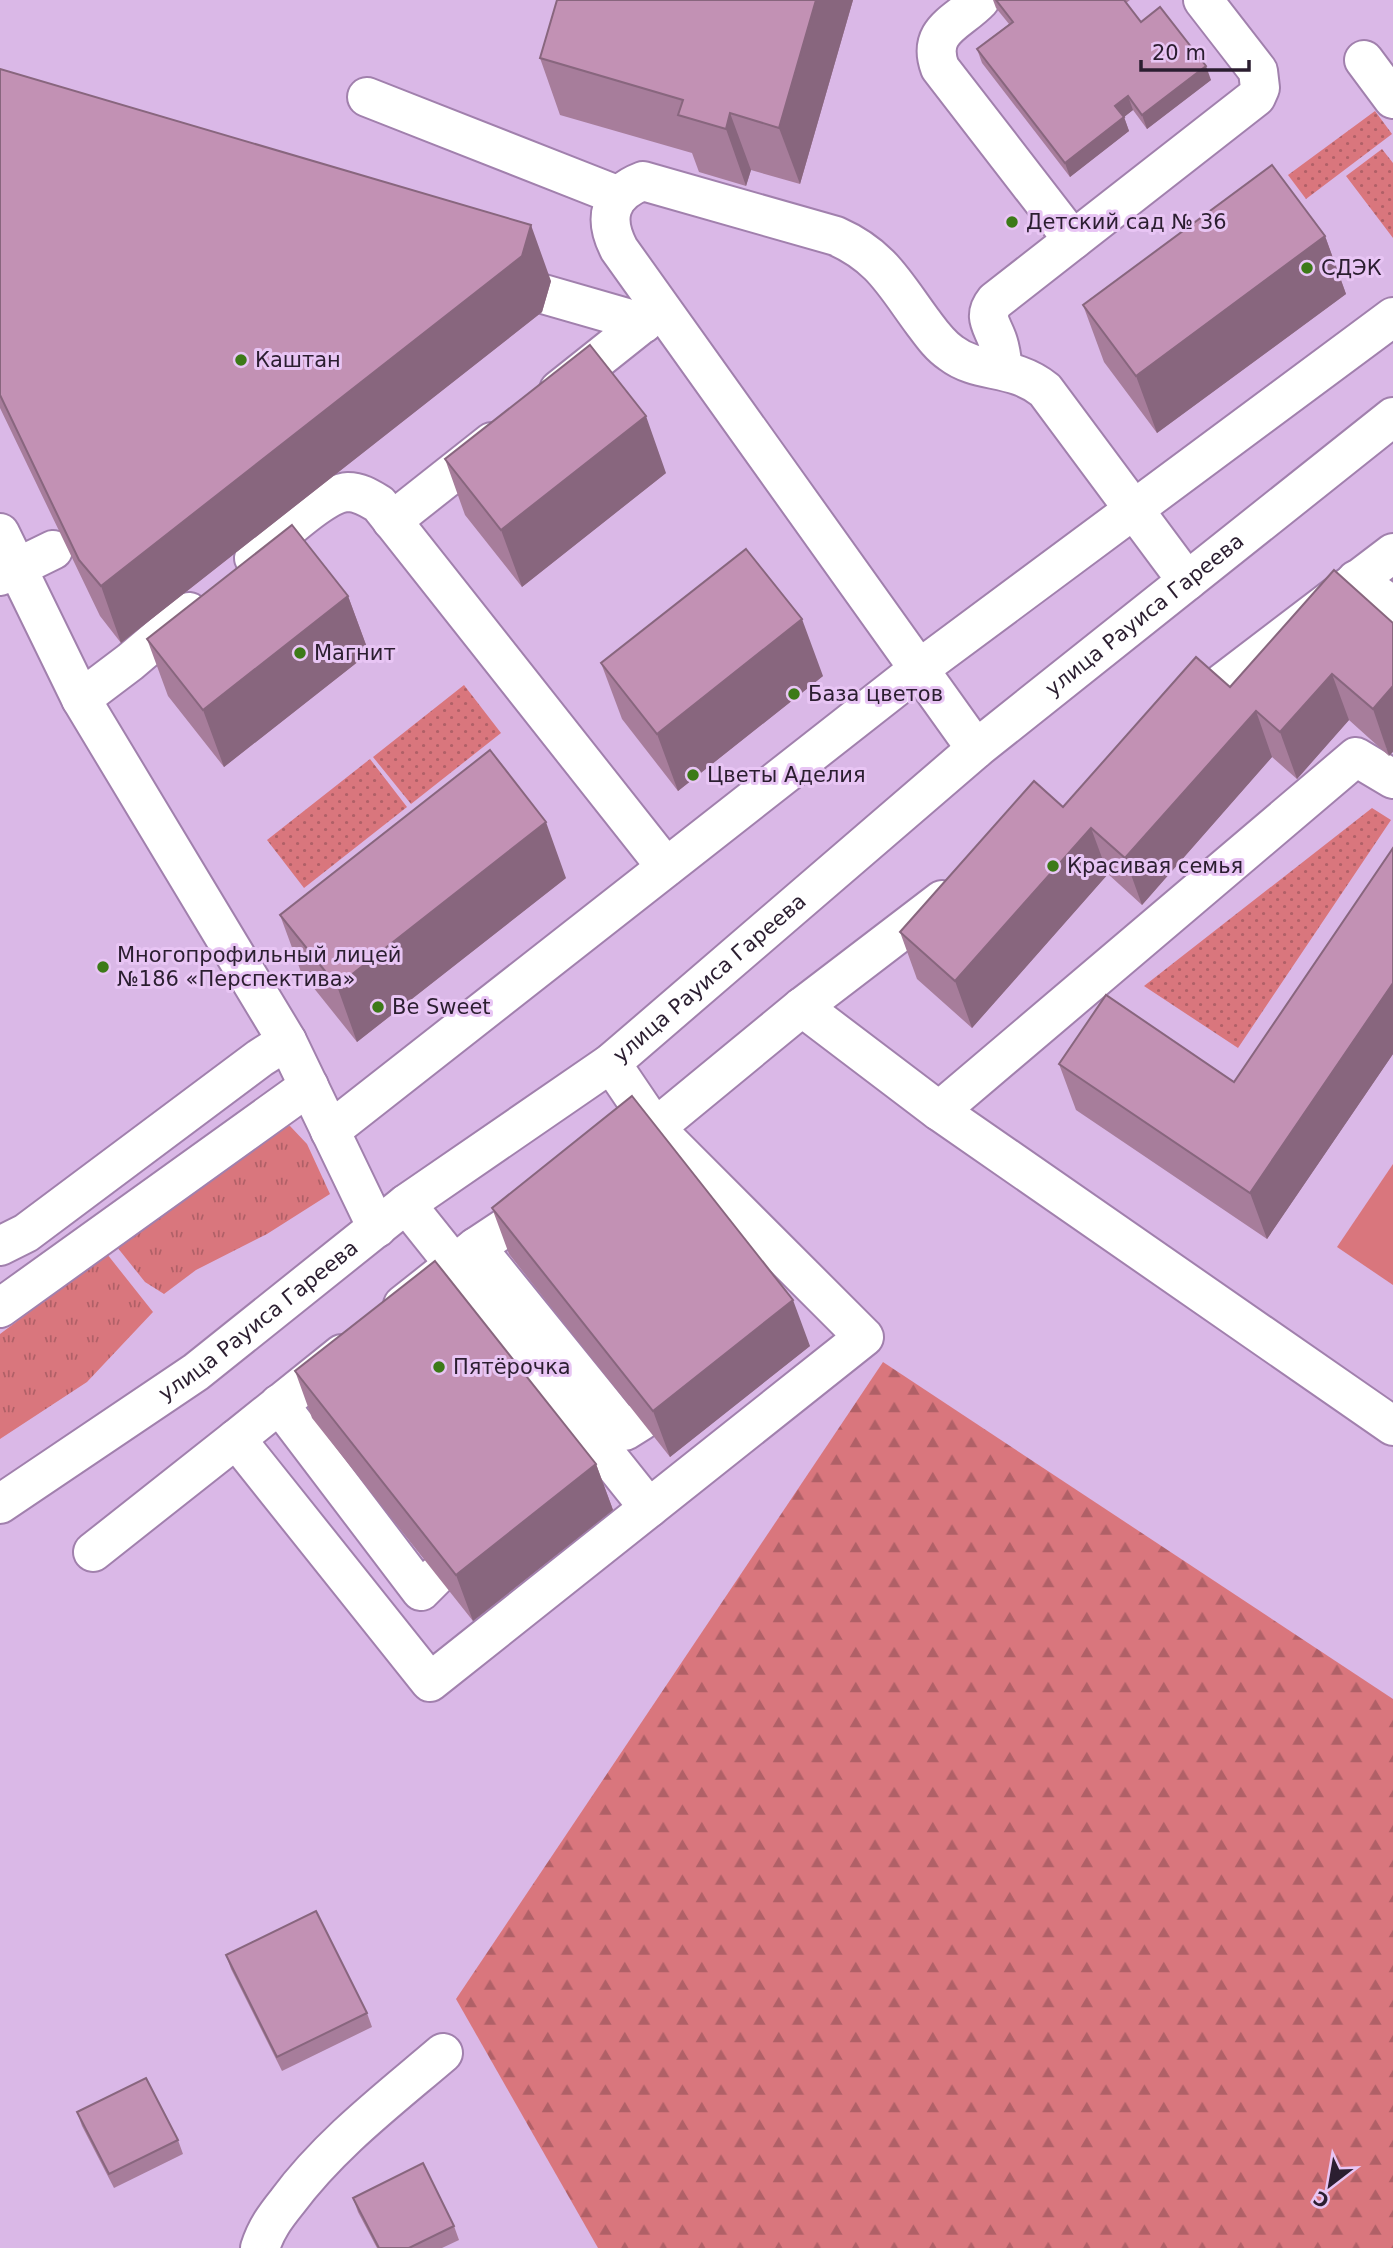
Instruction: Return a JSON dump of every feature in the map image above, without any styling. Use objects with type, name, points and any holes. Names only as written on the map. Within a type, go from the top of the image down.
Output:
[{"type":"street","points":[[980,0],[940,36],[935,55],[940,68],[1073,240]]},
{"type":"street","points":[[1003,370],[999,343],[989,323],[990,307],[995,301],[1256,97],[1260,88],[1258,71],[1203,0]]},
{"type":"street","points":[[1364,60],[1393,99]]},
{"type":"street","points":[[367,97],[619,196]]},
{"type":"street","points":[[976,749],[919,669],[652,316],[612,236],[611,210],[629,186],[643,181],[836,236],[861,249],[881,265],[938,343],[952,355],[968,363],[1020,374],[1045,390],[1187,581]]},
{"type":"street","points":[[471,273],[652,316]]},
{"type":"street","points":[[392,521],[652,316]]},
{"type":"street","points":[[330,1131],[919,669],[1393,317]]},
{"type":"street","name":"улица Рауиса Гареева","points":[[0,1504],[196,1373],[406,1204],[611,1063],[976,749],[1393,417]]},
{"type":"street","points":[[81,699],[130,662],[331,496],[350,492],[364,495],[379,504],[666,867]]},
{"type":"street","points":[[0,533],[8,572],[81,699],[287,1041],[377,1228]]},
{"type":"street","points":[[8,572],[53,550]]},
{"type":"street","points":[[1157,734],[1393,553]]},
{"type":"street","points":[[1356,580],[1393,606]]},
{"type":"street","points":[[939,1111],[1356,757],[1393,779]]},
{"type":"street","points":[[93,1552],[465,1256],[655,1128],[802,1007],[968,879]]},
{"type":"street","points":[[1086,986],[1119,1009]]},
{"type":"street","points":[[802,1007],[939,1111],[1393,1426]]},
{"type":"street","points":[[0,1246],[26,1233],[260,1058],[287,1041]]},
{"type":"street","points":[[236,1439],[430,1682],[864,1337],[655,1128],[611,1063]]},
{"type":"street","points":[[0,1308],[309,1086]]},
{"type":"street","points":[[406,1204],[465,1256],[625,1431],[641,1421]]},
{"type":"street","points":[[465,1256],[649,1508]]},
{"type":"street","points":[[279,1404],[421,1591],[437,1575]]},
{"type":"street","points":[[260,2248],[265,2230],[303,2180],[339,2143],[443,2053]]},
{"type":"green space","points":[[1375,111],[1392,134],[1306,199],[1288,175]]},
{"type":"green space","points":[[1382,149],[1393,163],[1393,238],[1346,176]]},
{"type":"green space","points":[[464,685],[501,733],[411,804],[373,757]]},
{"type":"green space","points":[[370,759],[407,807],[304,888],[267,840]]},
{"type":"green space","points":[[1372,808],[1391,820],[1238,1048],[1144,986]]},
{"type":"green space","points":[[290,1126],[307,1144],[330,1194],[267,1234],[196,1270],[164,1294],[145,1282],[117,1247],[269,1128]]},
{"type":"green space","points":[[1393,1164],[1393,1285],[1337,1247]]},
{"type":"green space","points":[[107,1254],[153,1312],[87,1382],[0,1439],[0,1334]]},
{"type":"green space","points":[[883,1362],[1393,1699],[1393,2248],[598,2248],[456,1999]]},
{"type":"building","points":[[557,0],[816,0],[779,128],[730,113],[726,129],[678,115],[683,100],[540,58]]},
{"type":"building","points":[[996,0],[1124,0],[1141,22],[1160,7],[1206,66],[1142,115],[1128,96],[1115,106],[1124,117],[1065,163],[977,49],[1013,22]]},
{"type":"building","name":"Каштан","points":[[0,69],[531,225],[522,256],[101,586],[79,560],[0,395]]},
{"type":"building","points":[[1272,165],[1325,236],[1136,376],[1083,305]]},
{"type":"building","points":[[590,345],[646,416],[501,530],[445,459]]},
{"type":"building","points":[[292,525],[348,596],[203,710],[147,639]]},
{"type":"building","points":[[746,549],[802,619],[657,734],[601,663]]},
{"type":"building","points":[[1334,570],[1393,623],[1393,686],[1373,709],[1332,674],[1280,732],[1256,711],[1125,858],[1091,828],[955,981],[900,932],[1034,781],[1063,807],[1196,657],[1230,687]]},
{"type":"building","points":[[490,750],[546,822],[337,986],[280,915]]},
{"type":"building","points":[[1393,848],[1393,983],[1250,1193],[1059,1064],[1106,995],[1234,1082]]},
{"type":"building","points":[[632,1096],[793,1300],[653,1411],[492,1208]]},
{"type":"building","points":[[435,1261],[596,1464],[456,1575],[295,1371]]},
{"type":"building","points":[[316,1911],[367,2013],[277,2057],[226,1955]]},
{"type":"building","points":[[146,2078],[178,2140],[109,2174],[77,2112]]},
{"type":"building","points":[[423,2163],[454,2226],[409,2248],[379,2248],[353,2198]]},
{"type":"place","name":"Детский сад № 36","points":[[1012,222]]},
{"type":"place","name":"СДЭК","points":[[1307,268]]},
{"type":"place","name":"Каштан","points":[[241,360]]},
{"type":"place","name":"Магнит","points":[[300,653]]},
{"type":"place","name":"База цветов","points":[[794,694]]},
{"type":"place","name":"Цветы Аделия","points":[[693,775]]},
{"type":"place","name":"Красивая семья","points":[[1053,866]]},
{"type":"place","name":"Многопрофильный лицей №186 «Перспектива»","points":[[103,967]]},
{"type":"place","name":"Be Sweet","points":[[378,1007]]},
{"type":"place","name":"Пятёрочка","points":[[439,1367]]}]
